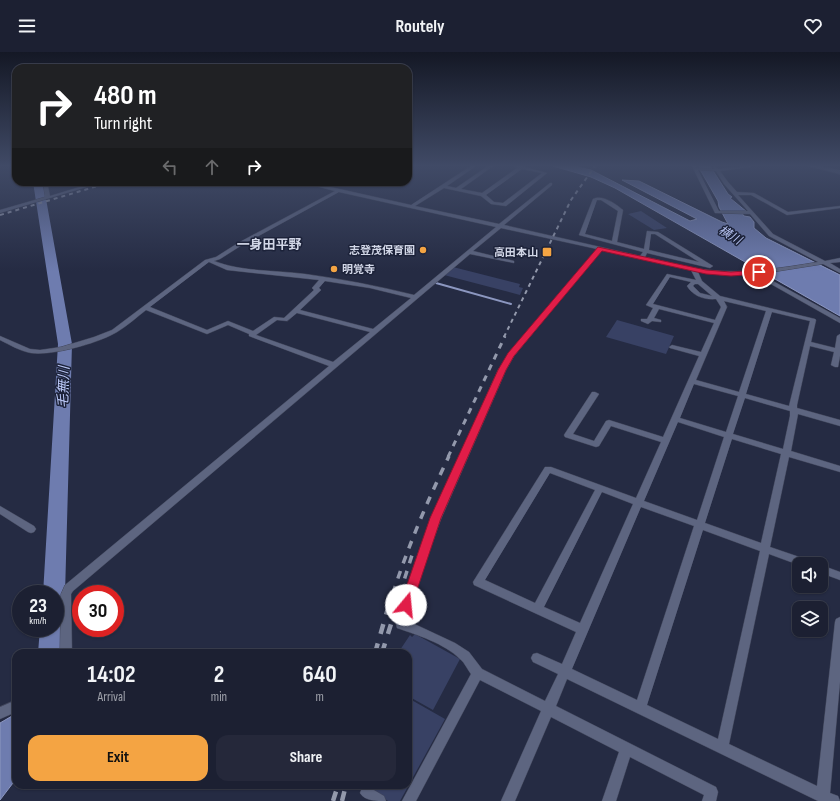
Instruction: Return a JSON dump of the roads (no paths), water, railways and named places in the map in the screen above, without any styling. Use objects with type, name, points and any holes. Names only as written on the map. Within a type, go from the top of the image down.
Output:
[{"type":"street","points":[[0,212],[38,201]]},
{"type":"street","points":[[0,338],[28,351],[48,351],[87,342],[114,331],[207,261],[319,201]]},
{"type":"street","points":[[389,201],[694,270],[722,274],[757,272],[840,260]]},
{"type":"street","points":[[412,206],[420,201]]},
{"type":"street","points":[[490,201],[504,206],[510,201]]},
{"type":"street","points":[[66,649],[66,594],[69,588],[529,201]]},
{"type":"street","points":[[594,201],[582,235],[710,266]]},
{"type":"street","points":[[607,201],[621,210],[614,243]]},
{"type":"street","points":[[712,201],[717,212],[752,213]]},
{"type":"street","points":[[740,201],[771,235],[840,271]]},
{"type":"street","points":[[764,201],[787,214],[840,207]]},
{"type":"street","points":[[641,258],[646,251],[649,232],[656,233],[722,274]]},
{"type":"street","points":[[600,249],[511,355],[502,370],[436,518],[418,568],[401,624],[412,627],[464,654],[472,668],[478,674],[711,792],[709,801]]},
{"type":"street","points":[[468,252],[512,262]]},
{"type":"street","points":[[210,260],[227,268],[276,272],[370,286],[415,297]]},
{"type":"street","points":[[694,270],[698,282]]},
{"type":"street","points":[[757,272],[840,321]]},
{"type":"street","points":[[508,801],[724,307],[716,297],[698,282],[669,275],[649,305],[717,322]]},
{"type":"street","points":[[253,333],[276,318],[285,320],[296,312],[318,290],[315,288],[323,279]]},
{"type":"street","points":[[698,282],[691,284],[694,291],[708,298],[716,297],[812,320],[793,405],[794,416],[722,747]]},
{"type":"street","points":[[145,307],[207,332],[228,323],[253,333]]},
{"type":"street","points":[[643,320],[648,322],[657,307]]},
{"type":"street","points":[[640,708],[770,310]]},
{"type":"street","points":[[296,312],[374,331]]},
{"type":"street","points":[[650,319],[659,321]]},
{"type":"street","points":[[253,333],[251,335],[334,365]]},
{"type":"street","points":[[836,365],[840,336]]},
{"type":"street","points":[[807,343],[838,351]]},
{"type":"street","points":[[672,347],[703,355]]},
{"type":"street","points":[[692,381],[840,423]]},
{"type":"street","points":[[595,394],[568,435],[596,444],[609,423],[665,441]]},
{"type":"street","points":[[675,419],[840,469]]},
{"type":"street","points":[[583,630],[478,582],[548,469],[792,559]]},
{"type":"street","points":[[538,610],[600,488]]},
{"type":"street","points":[[0,509],[31,529]]},
{"type":"street","points":[[828,572],[840,576]]},
{"type":"street","points":[[537,658],[828,799],[840,622]]},
{"type":"street","points":[[409,801],[478,674]]},
{"type":"street","points":[[0,713],[12,708]]},
{"type":"street","points":[[609,801],[626,749]]},
{"type":"street","points":[[368,793],[379,801]]},
{"type":"water","name":"横川","points":[[638,201],[651,201],[690,221],[697,219],[662,201],[679,201],[728,224],[719,207],[718,201],[734,201],[747,212],[741,212],[744,216],[750,217],[754,222],[754,228],[766,238],[840,275],[840,316]]},
{"type":"water","points":[[12,716],[12,784],[0,800],[0,723]]},
{"type":"waterway","name":"毛無川","points":[[41,201],[65,344],[54,585]]},
{"type":"waterway","points":[[436,283],[511,304]]},
{"type":"waterway","name":"毛無川","points":[[50,649],[51,637]]},
{"type":"railway","points":[[0,215],[47,201]]},
{"type":"railway","points":[[504,337],[571,201]]},
{"type":"railway","points":[[448,457],[505,336]]},
{"type":"railway","points":[[388,609],[416,531],[449,456]]},
{"type":"railway","points":[[395,609],[413,552]]},
{"type":"railway","points":[[376,649],[388,608]]},
{"type":"railway","points":[[383,649],[396,608]]},
{"type":"railway","points":[[333,801],[337,789]]},
{"type":"railway","points":[[342,801],[345,789]]},
{"type":"place","name":"志登茂保育園","points":[[423,250]]},
{"type":"place","name":"高田本山","points":[[547,252]]},
{"type":"place","name":"明覚寺","points":[[334,269]]},
{"type":"district","name":"一身田平野","points":[[269,244]]}]
